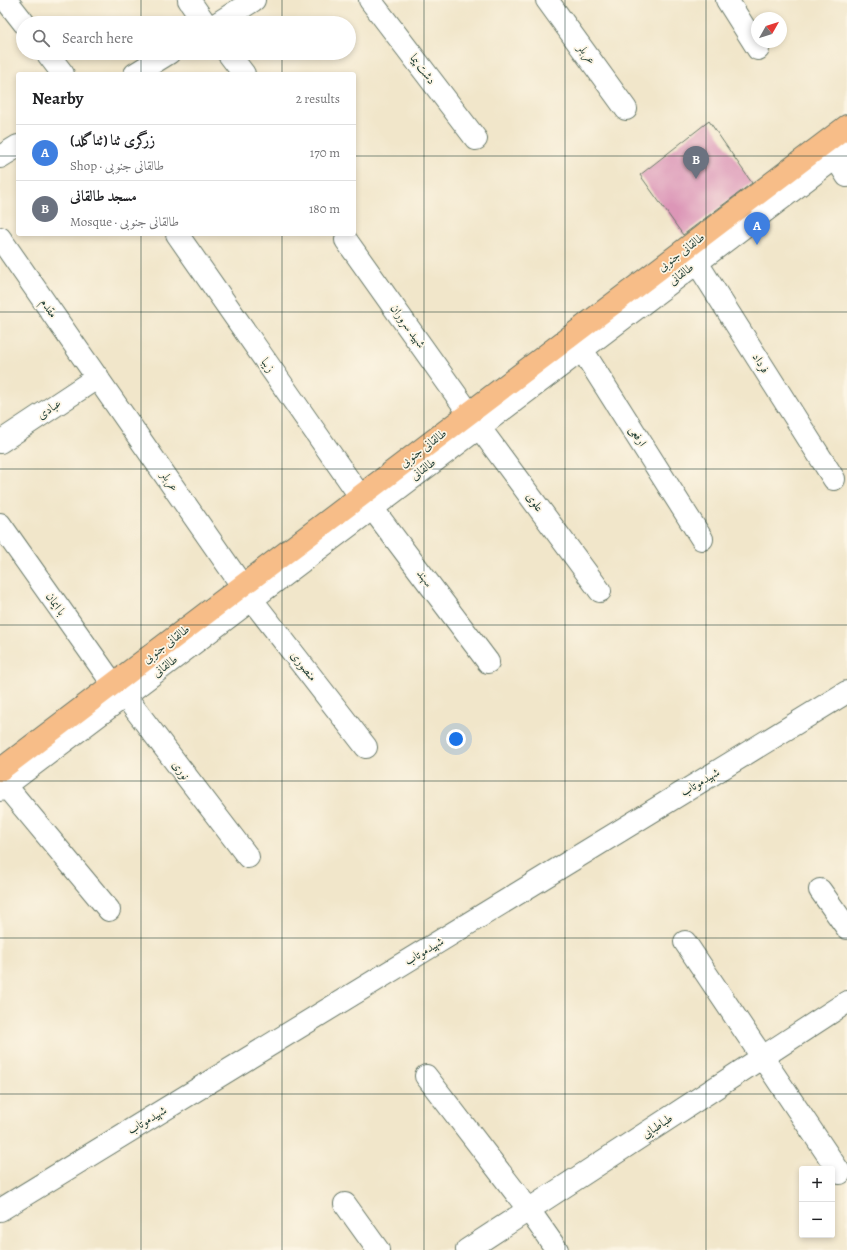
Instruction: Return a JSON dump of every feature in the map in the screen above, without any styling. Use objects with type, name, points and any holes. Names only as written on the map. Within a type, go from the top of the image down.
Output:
[{"type":"main road","name":"طالقانی جنوبی","points":[[1,781],[692,254],[836,150],[847,126]]},
{"type":"street","points":[[6,0],[19,16]]},
{"type":"street","points":[[189,0],[200,16]]},
{"type":"street","points":[[229,16],[254,0]]},
{"type":"street","name":"دشت پیما","points":[[370,0],[476,139]]},
{"type":"street","name":"عربلر","points":[[547,0],[626,109]]},
{"type":"street","points":[[727,0],[758,49]]},
{"type":"street","points":[[52,60],[61,72]]},
{"type":"street","points":[[138,72],[158,60]]},
{"type":"street","points":[[233,60],[242,72]]},
{"type":"street","points":[[0,157],[16,147]]},
{"type":"street","points":[[836,150],[847,176]]},
{"type":"street","name":"زیبا","points":[[178,236],[366,502]]},
{"type":"street","name":"مقدم","points":[[0,238],[98,377]]},
{"type":"street","name":"شهید سروران","points":[[346,240],[475,419]]},
{"type":"street","name":"فرداد","points":[[692,254],[834,479]]},
{"type":"street","name":"ارفعی","points":[[577,342],[702,538]]},
{"type":"street","name":"عربلر","points":[[98,377],[248,592]]},
{"type":"street","name":"عبادی","points":[[0,442],[98,377]]},
{"type":"street","name":"علوی","points":[[475,419],[600,591]]},
{"type":"street","name":"سهند","points":[[366,502],[488,662]]},
{"type":"street","name":"با ایمان","points":[[0,524],[119,690]]},
{"type":"street","name":"منصوری","points":[[248,592],[366,747]]},
{"type":"street","name":"نوری","points":[[119,690],[248,857]]},
{"type":"street","name":"شهیدموتاب","points":[[0,1210],[847,692]]},
{"type":"street","points":[[1,781],[109,910]]},
{"type":"street","points":[[820,890],[847,928]]},
{"type":"street","points":[[685,942],[840,1173]]},
{"type":"street","name":"طباطبایی","points":[[467,1250],[847,1002]]},
{"type":"street","points":[[426,1076],[529,1210],[557,1250]]},
{"type":"street","points":[[345,1204],[378,1250]]},
{"type":"building","points":[[709,121],[752,183],[683,235],[640,175]]},
{"type":"place","name":"مسجد طالقانی","points":[[696,179]]},
{"type":"place","name":"زرگری ثنا (ثناگلد)","points":[[757,245]]}]
